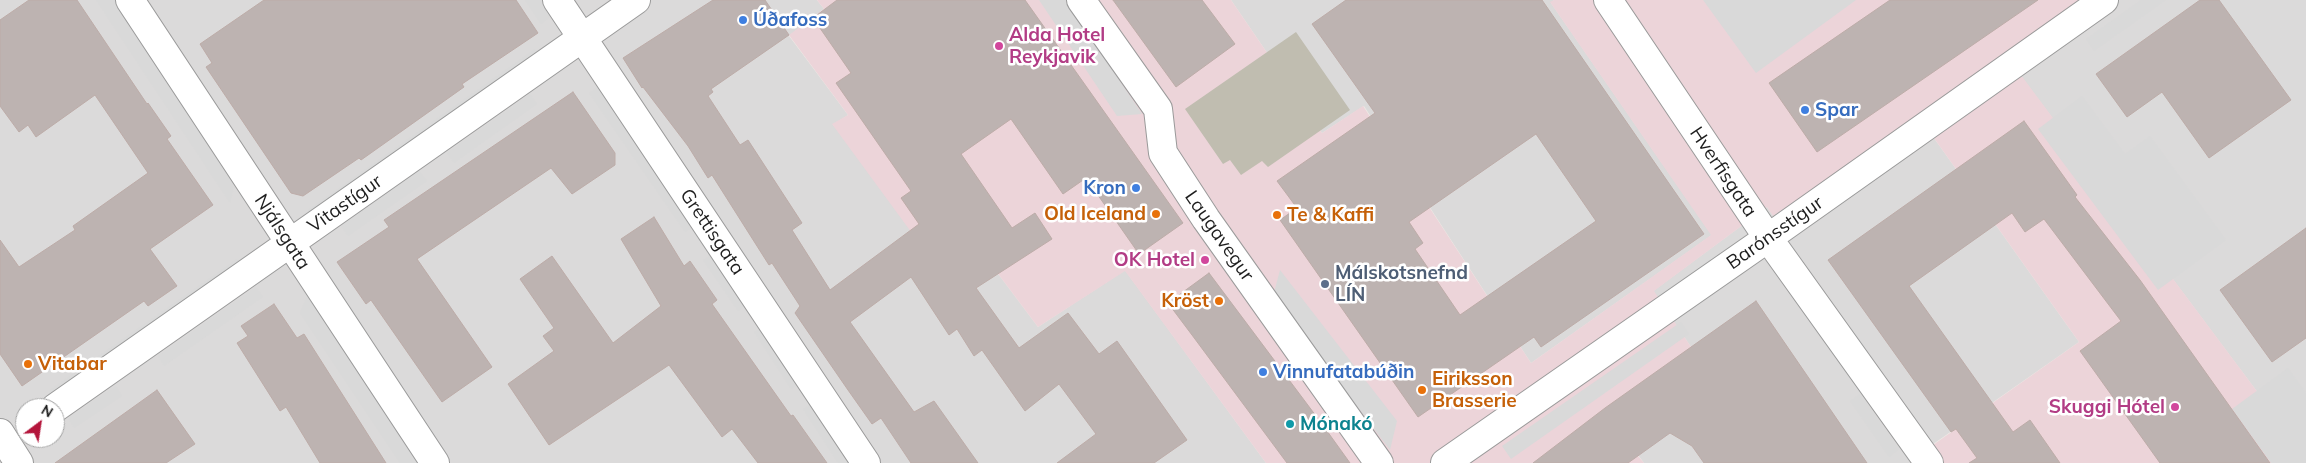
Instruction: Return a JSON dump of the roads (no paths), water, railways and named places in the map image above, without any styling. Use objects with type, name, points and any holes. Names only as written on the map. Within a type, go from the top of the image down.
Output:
[{"type":"street","name":"Njálsgata","points":[[130,0],[435,463]]},
{"type":"street","name":"Grettisgata","points":[[557,0],[866,463]]},
{"type":"street","name":"Vitastígur","points":[[65,401],[636,0]]},
{"type":"street","name":"Laugavegur","points":[[1081,0],[1158,109],[1163,153],[1206,219],[1379,463]]},
{"type":"street","name":"Hverfisgata","points":[[1608,0],[1768,238],[1929,463]]},
{"type":"street","name":"Barónsstígur","points":[[1445,463],[1768,238],[2104,0]]},
{"type":"place","name":"Úðafoss","points":[[743,20]]},
{"type":"place","name":"Alda Hotel Reykjavik","points":[[999,46]]},
{"type":"place","name":"Spar","points":[[1805,110]]},
{"type":"place","name":"Kron","points":[[1136,188]]},
{"type":"place","name":"Old Iceland","points":[[1156,214]]},
{"type":"place","name":"Te & Kaffi","points":[[1277,215]]},
{"type":"place","name":"OK Hotel","points":[[1205,260]]},
{"type":"place","name":"Málskotsnefnd LÍN","points":[[1325,284]]},
{"type":"place","name":"Kröst","points":[[1219,301]]},
{"type":"place","name":"Vitabar","points":[[28,364]]},
{"type":"place","name":"Vinnufatabúðin","points":[[1263,372]]},
{"type":"place","name":"Eiriksson Brasserie","points":[[1422,390]]},
{"type":"place","name":"Skuggi Hótel","points":[[2175,407]]},
{"type":"place","name":"Mónakó","points":[[1290,424]]}]
